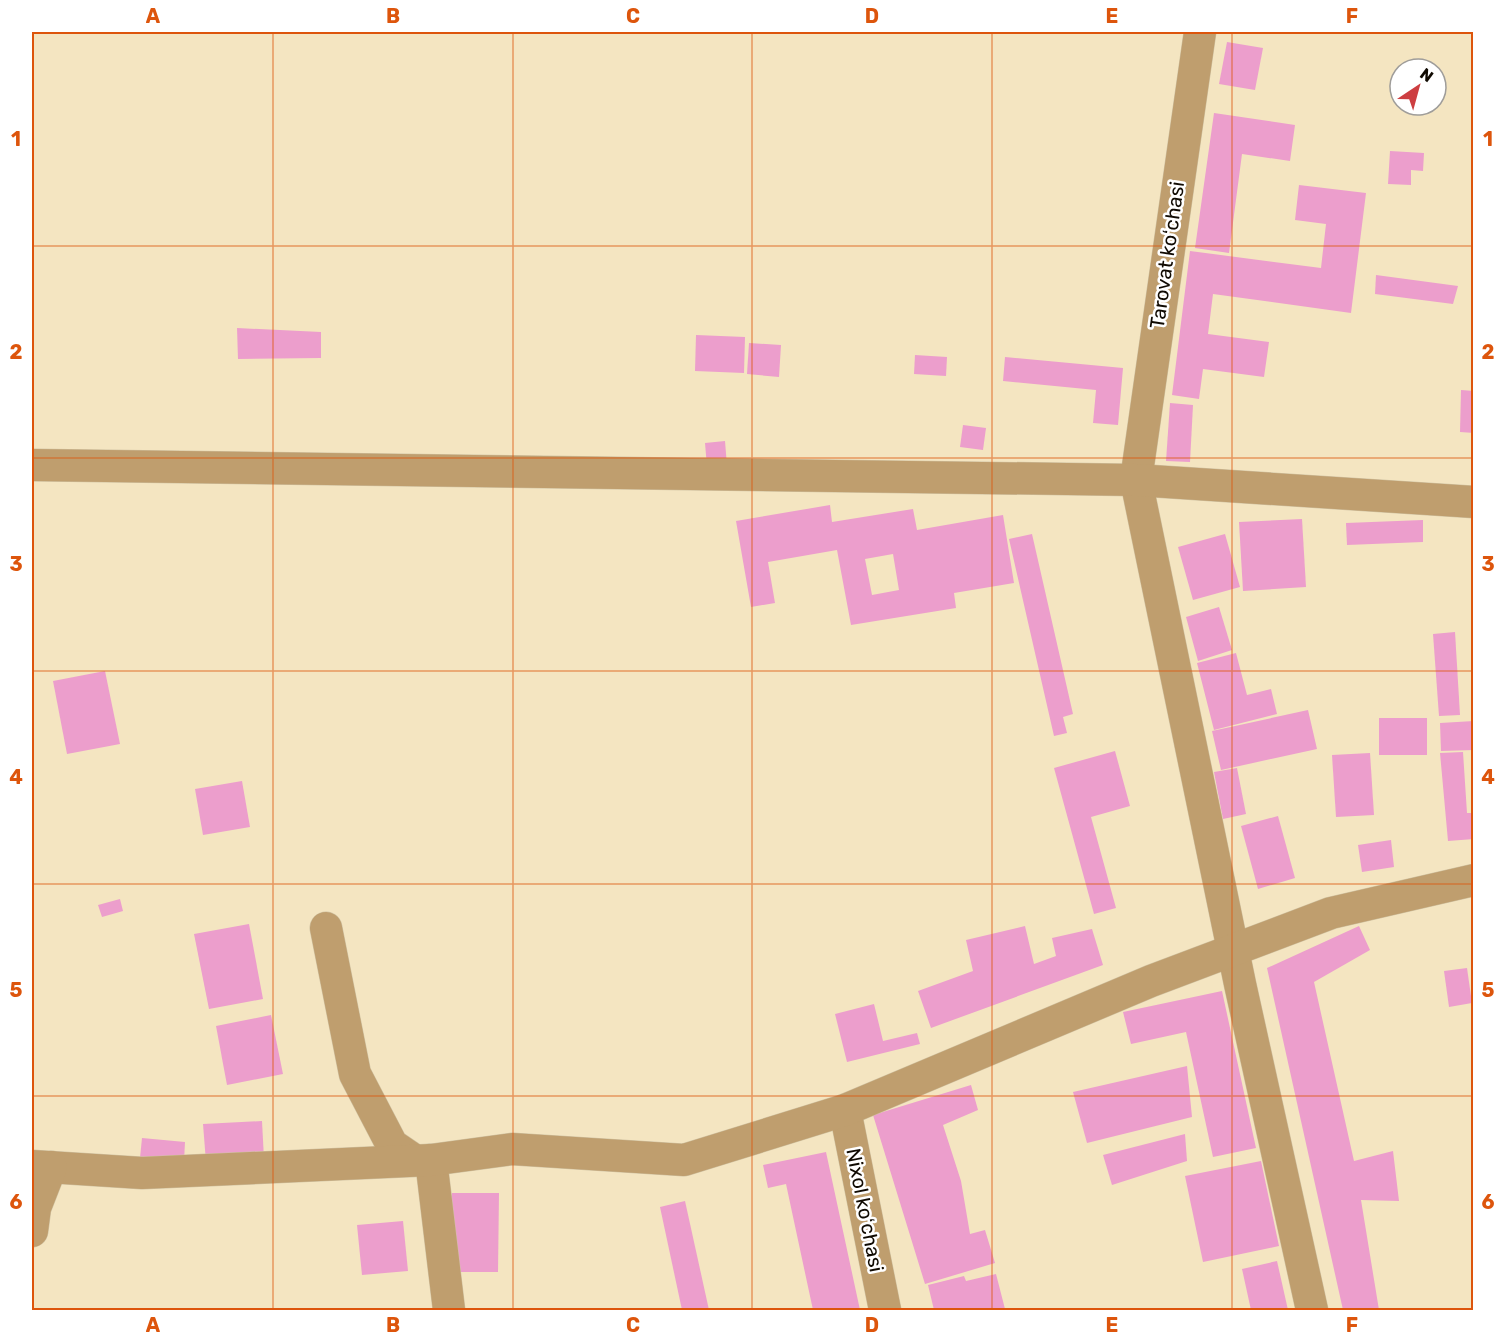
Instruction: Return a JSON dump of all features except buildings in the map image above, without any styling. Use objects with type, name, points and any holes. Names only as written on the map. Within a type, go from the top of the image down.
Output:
[{"type":"street","name":"Tarovat koʻchasi","points":[[1200,32],[1136,480],[1312,1311]]},
{"type":"street","points":[[32,465],[1136,480],[1473,502]]},
{"type":"street","points":[[32,1231],[41,1167],[142,1173],[422,1160],[512,1149],[684,1161],[845,1110],[1140,985],[1331,913],[1473,880]]},
{"type":"street","points":[[326,928],[355,1074],[392,1145],[422,1160]]},
{"type":"street","name":"Nixol koʻchasi","points":[[845,1110],[885,1311]]},
{"type":"street","points":[[422,1160],[449,1311]]}]
